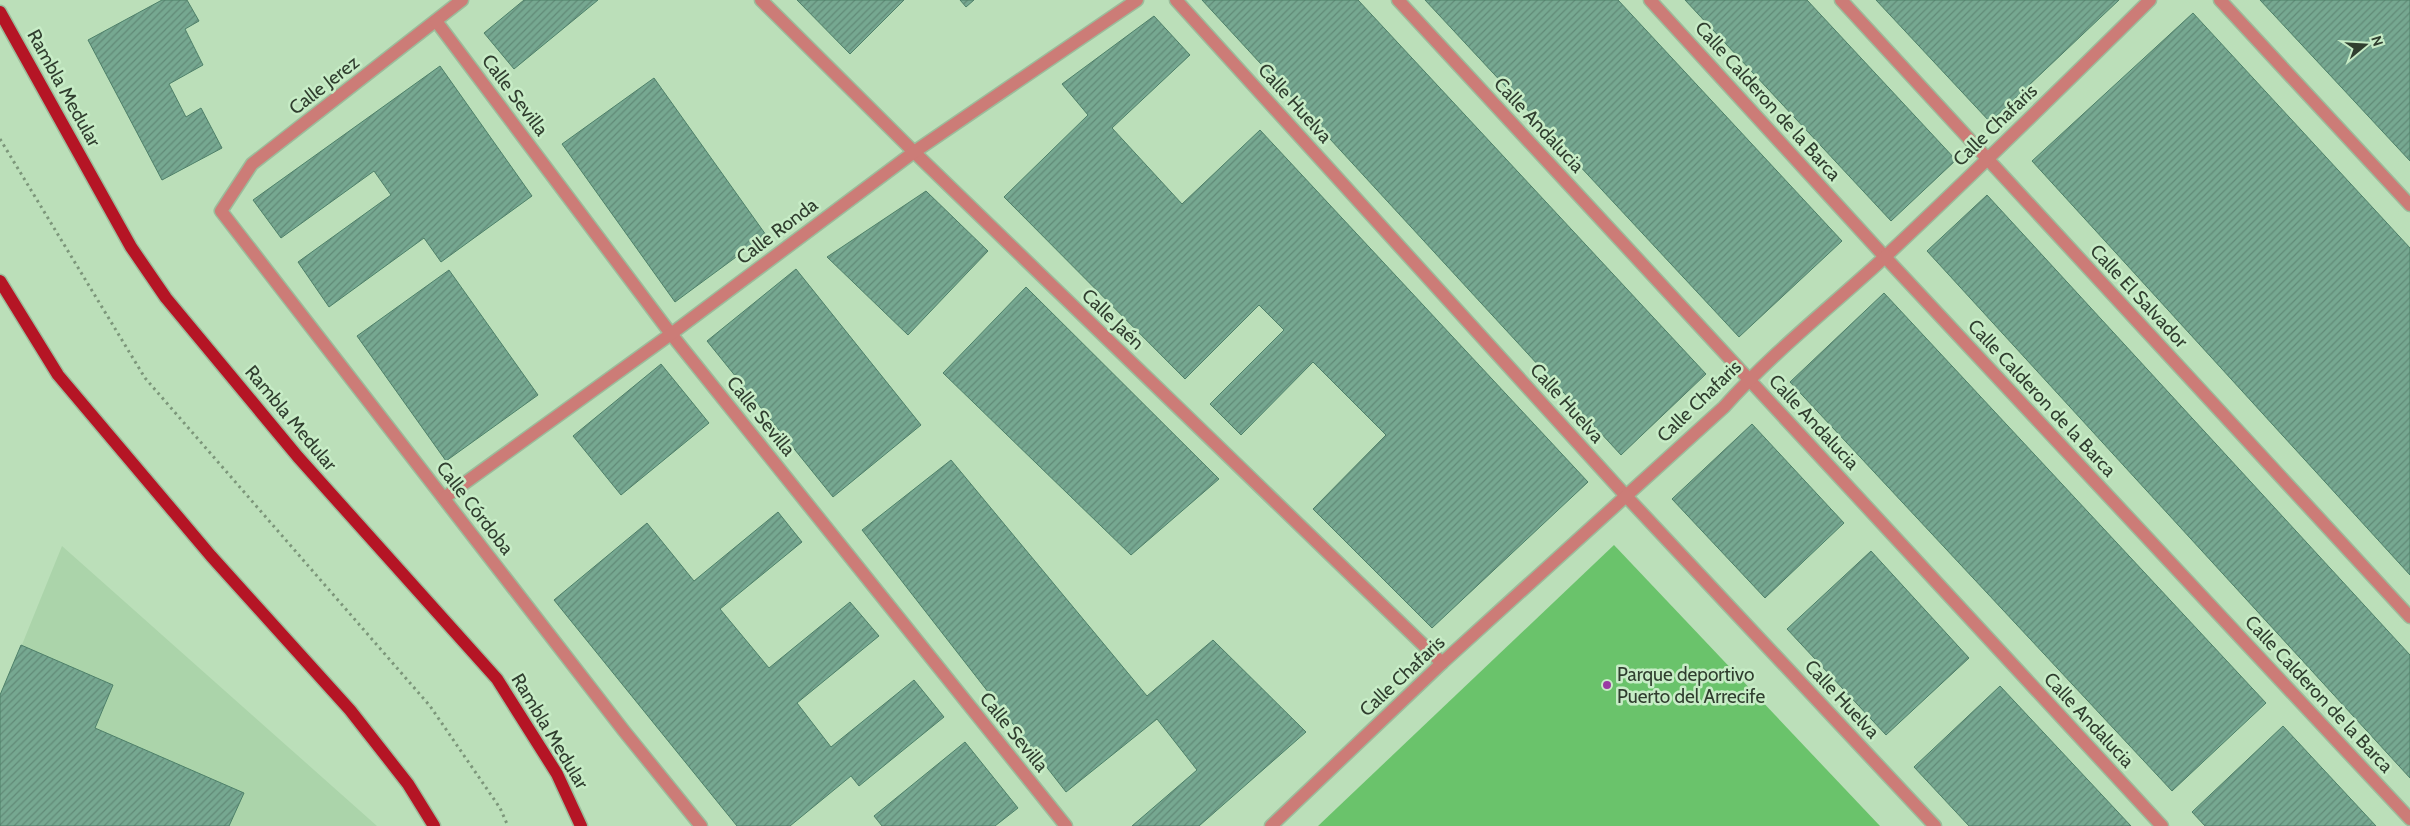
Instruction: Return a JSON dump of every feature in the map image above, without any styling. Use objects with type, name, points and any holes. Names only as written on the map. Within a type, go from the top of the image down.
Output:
[{"type":"main road","name":"Rambla Medular","points":[[0,12],[131,247],[166,298],[298,457],[497,679],[558,774],[582,826]]},
{"type":"main road","points":[[0,281],[58,375],[211,556],[350,710],[408,784],[434,826]]},
{"type":"street","name":"Calle Jerez","points":[[221,210],[252,164],[462,0]]},
{"type":"street","name":"Calle Jaén","points":[[761,0],[914,152],[1442,663]]},
{"type":"street","name":"Calle Ronda","points":[[444,498],[671,334],[914,152],[1137,0]]},
{"type":"street","name":"Calle Huelva","points":[[1176,0],[1626,496],[1935,826]]},
{"type":"street","name":"Calle Andalucia","points":[[1398,0],[2162,826]]},
{"type":"street","name":"Calle Calderon de la Barca","points":[[1650,0],[1885,257],[2410,819]]},
{"type":"street","name":"Calle El Salvador","points":[[1841,0],[2410,617]]},
{"type":"street","name":"Calle Chafaris","points":[[1272,826],[1442,663],[1724,407],[1749,379],[1885,257],[2150,0]]},
{"type":"street","points":[[2220,0],[2410,205]]},
{"type":"street","name":"Calle Sevilla","points":[[436,21],[671,334],[1066,826]]},
{"type":"street","name":"Calle Córdoba","points":[[221,210],[624,732],[701,826]]},
{"type":"path","points":[[0,139],[145,378],[430,706],[500,808],[508,826]]},
{"type":"shaded area","points":[[62,546],[377,826],[0,826],[0,699]]},
{"type":"green space","name":"Parque deportivo Puerto del Arrecife","points":[[1614,545],[1880,826],[1318,826]]},
{"type":"building","points":[[162,0],[187,0],[199,21],[185,29],[203,65],[169,84],[186,117],[201,108],[222,148],[162,180],[88,40]]},
{"type":"building","points":[[524,0],[598,0],[514,69],[484,33]]},
{"type":"building","points":[[797,0],[904,0],[850,54]]},
{"type":"building","points":[[960,0],[974,0],[966,7]]},
{"type":"building","points":[[1202,0],[1358,0],[1706,374],[1621,455]]},
{"type":"building","points":[[1425,0],[1618,0],[1842,241],[1739,337]]},
{"type":"building","points":[[1685,0],[1807,0],[1956,160],[1891,221]]},
{"type":"building","points":[[1876,0],[2119,0],[1990,122]]},
{"type":"building","points":[[2260,0],[2410,0],[2410,161]]},
{"type":"building","points":[[2193,13],[2410,248],[2410,575],[2032,161]]},
{"type":"building","points":[[1154,16],[1190,55],[1112,128],[1182,204],[1260,130],[1588,482],[1432,628],[1313,509],[1386,435],[1313,362],[1241,435],[1210,404],[1284,330],[1259,305],[1185,379],[1004,197],[1088,115],[1062,84]]},
{"type":"building","points":[[440,66],[532,196],[441,262],[424,238],[329,307],[298,262],[391,195],[374,171],[281,238],[253,200]]},
{"type":"building","points":[[654,78],[766,235],[675,302],[562,144]]},
{"type":"building","points":[[926,191],[988,251],[908,335],[827,257]]},
{"type":"building","points":[[1987,195],[2410,655],[2410,778],[1927,251]]},
{"type":"building","points":[[796,269],[921,425],[833,497],[707,341]]},
{"type":"building","points":[[449,270],[538,395],[446,461],[357,336]]},
{"type":"building","points":[[1026,287],[1219,479],[1131,555],[943,373]]},
{"type":"building","points":[[1884,293],[2266,703],[2172,791],[1790,382]]},
{"type":"building","points":[[661,364],[709,423],[621,495],[573,436]]},
{"type":"building","points":[[1752,424],[1844,523],[1765,598],[1672,499]]},
{"type":"building","points":[[951,460],[1147,696],[1213,640],[1306,732],[1199,826],[1132,826],[1197,770],[1157,719],[1066,792],[862,530]]},
{"type":"building","points":[[778,512],[802,542],[720,609],[769,668],[850,602],[879,636],[797,703],[831,747],[914,680],[944,717],[859,786],[851,776],[790,826],[737,826],[554,600],[647,523],[694,581]]},
{"type":"building","points":[[1871,551],[1969,658],[1886,735],[1787,629]]},
{"type":"building","points":[[21,645],[113,685],[95,728],[244,793],[229,826],[0,826],[0,695]]},
{"type":"building","points":[[2000,686],[2131,826],[1969,826],[1914,767]]},
{"type":"building","points":[[2283,726],[2376,826],[2205,826],[2192,812]]},
{"type":"building","points":[[965,742],[1018,808],[995,826],[882,826],[874,816]]},
{"type":"place","name":"Parque deportivo Puerto del Arrecife","points":[[1607,685]]}]
